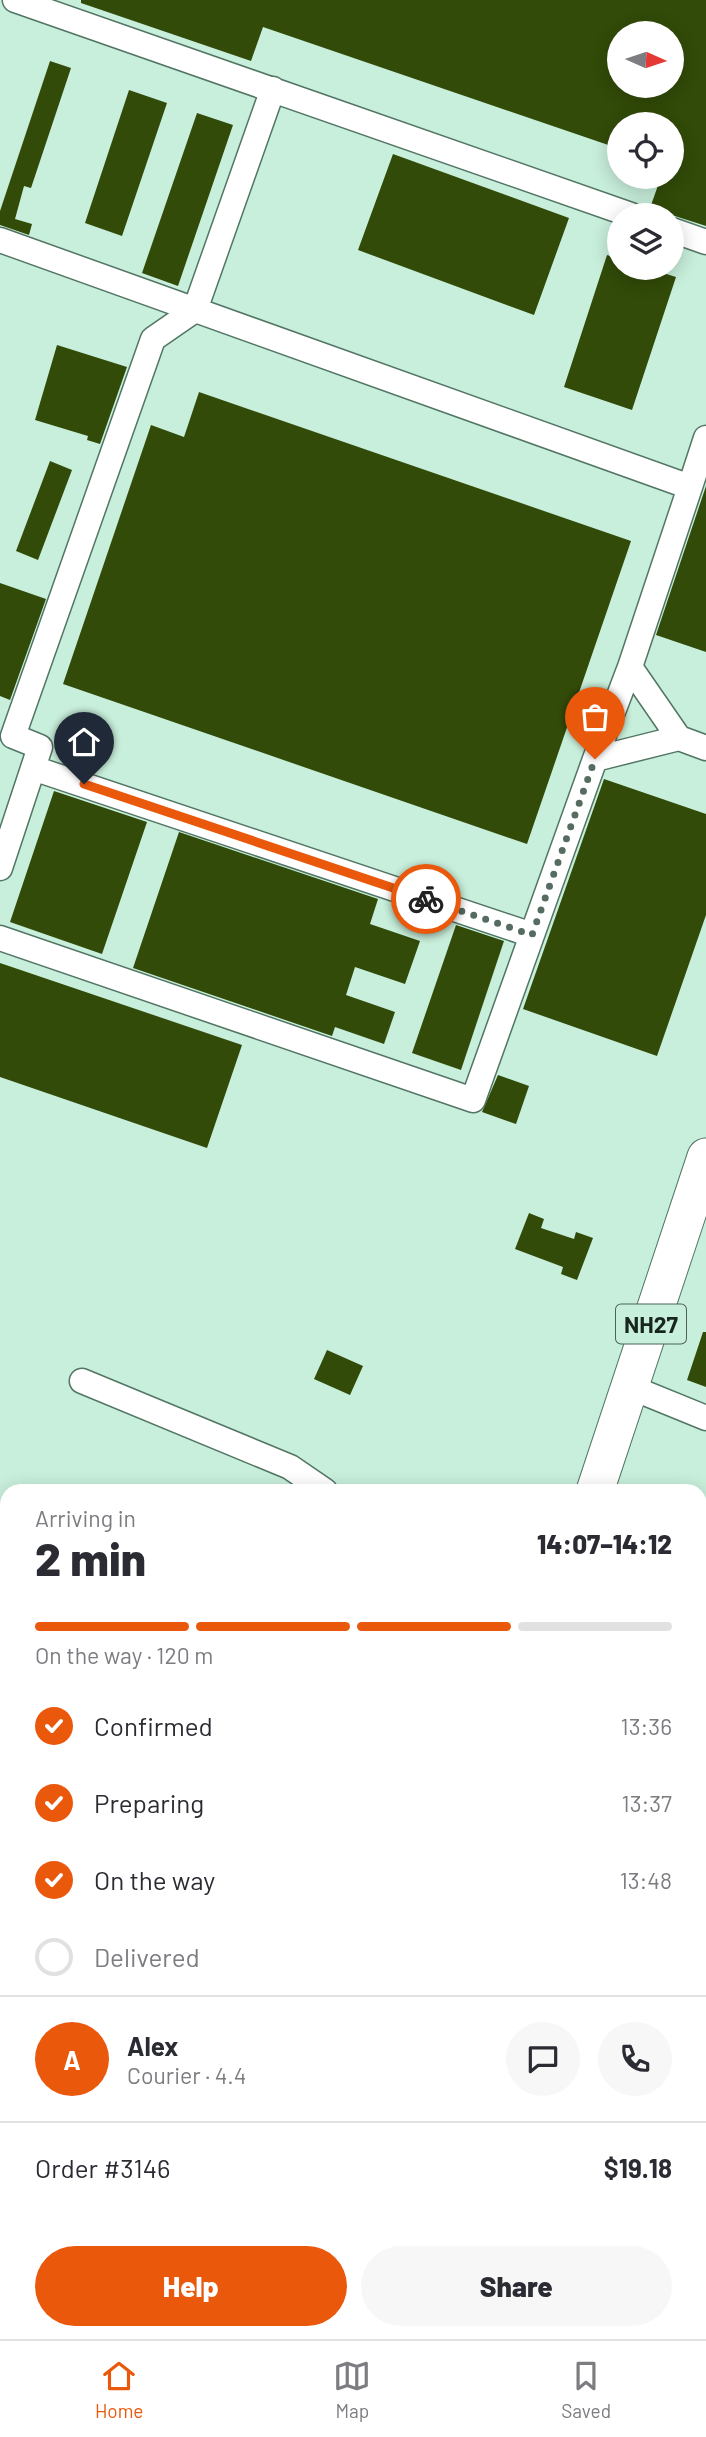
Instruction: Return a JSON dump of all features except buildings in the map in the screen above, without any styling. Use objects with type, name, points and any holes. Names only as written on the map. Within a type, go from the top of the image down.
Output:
[{"type":"highway","name":"NH27","points":[[597,1484],[706,1157]]},
{"type":"street","points":[[15,0],[607,207]]},
{"type":"street","points":[[0,869],[40,747],[13,736],[153,339],[195,310],[273,89]]},
{"type":"street","points":[[684,234],[706,242]]},
{"type":"street","points":[[0,240],[690,487]]},
{"type":"street","points":[[0,938],[472,1100],[630,667],[706,438]]},
{"type":"street","points":[[630,667],[678,738]]},
{"type":"street","points":[[595,759],[678,738],[706,748]]},
{"type":"street","points":[[33,768],[288,851],[532,935]]},
{"type":"street","points":[[82,1381],[290,1467],[315,1484]]},
{"type":"street","points":[[630,1387],[706,1419]]},
{"type":"way so far","points":[[426,899],[532,935],[595,759]]},
{"type":"route","points":[[84,784],[426,899]]}]
